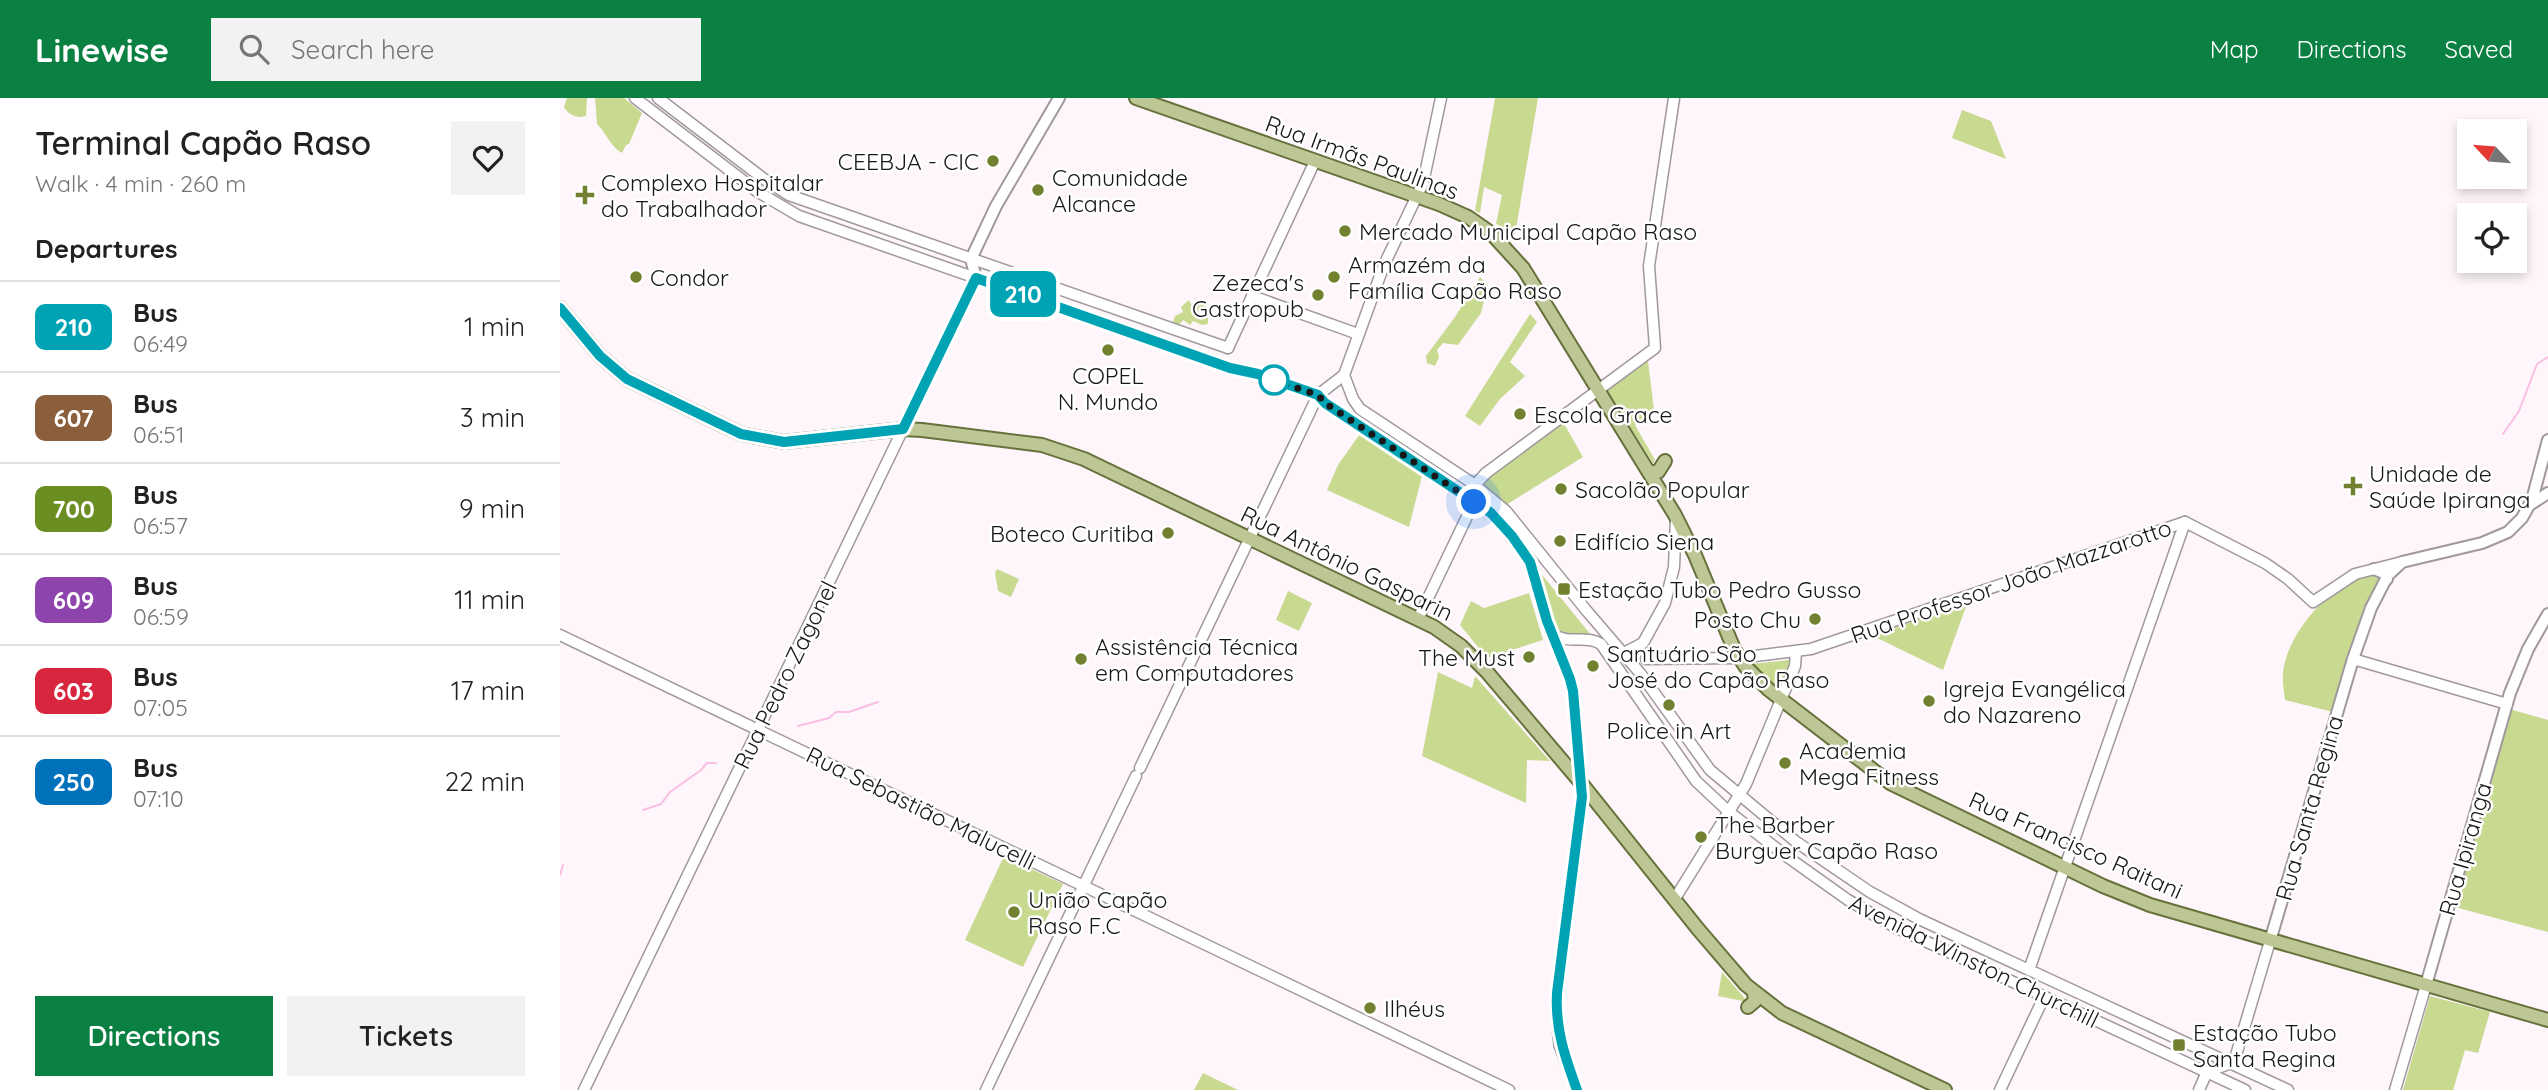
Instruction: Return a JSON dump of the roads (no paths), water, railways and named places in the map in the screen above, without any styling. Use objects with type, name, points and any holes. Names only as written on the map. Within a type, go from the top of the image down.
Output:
[{"type":"main road","points":[[976,278],[971,258],[996,206],[1059,98]]},
{"type":"main road","name":"Rua Irmãs Paulinas","points":[[1136,98],[1416,195],[1468,217],[1491,233],[1531,279],[1675,515]]},
{"type":"main road","name":"Rua Pedro Zagonel","points":[[903,429],[976,278]]},
{"type":"main road","name":"Rua Antônio Gasparin","points":[[560,308],[600,356],[627,379],[741,434],[784,442],[903,429],[1042,444],[1074,454],[1443,633],[1468,652],[1582,784],[1733,972],[1754,993],[1782,1013],[1945,1090]]},
{"type":"main road","points":[[2531,504],[2548,440]]},
{"type":"main road","points":[[1649,472],[1662,469],[1665,461]]},
{"type":"main road","points":[[2402,562],[2500,537],[2514,527],[2531,504],[2548,493]]},
{"type":"main road","name":"Rua Francisco Raitani","points":[[1675,515],[1696,555],[1726,633],[1739,657],[1760,682],[1890,783],[2065,868],[2150,905],[2548,1020]]},
{"type":"main road","name":"Rua Santa Regina","points":[[2270,941],[2311,800],[2314,774],[2353,659],[2371,608],[2391,571],[2402,562]]},
{"type":"main road","points":[[2374,569],[2384,573],[2386,579]]},
{"type":"main road","name":"Rua Ipiranga","points":[[2426,985],[2507,704],[2521,664],[2548,614]]},
{"type":"main road","points":[[1577,1090],[1560,1045],[1556,1007],[1582,784]]},
{"type":"main road","points":[[1748,1007],[1755,1001],[1754,993]]},
{"type":"street","points":[[635,98],[758,192],[788,211],[1230,368],[1258,374],[1318,395],[1325,403],[1474,502]]},
{"type":"street","points":[[658,98],[789,195],[1228,348]]},
{"type":"street","points":[[986,1090],[1318,395],[1344,375],[1384,265],[1423,183],[1441,98]]},
{"type":"street","points":[[1418,619],[1474,502],[1475,485],[1486,473],[1655,348],[1649,266],[1674,98]]},
{"type":"street","points":[[1230,368],[1228,348],[1315,161]]},
{"type":"street","points":[[1252,296],[1358,334]]},
{"type":"street","name":"Avenida Winston Churchill","points":[[1344,375],[1360,409],[1475,485],[1510,515],[1640,673],[1710,770],[1795,841],[1890,904],[1961,940],[2288,1090]]},
{"type":"street","name":"Rua Pedro Zagonel","points":[[584,1090],[903,429]]},
{"type":"street","name":"Avenida Winston Churchill","points":[[1474,502],[1502,524],[1528,558],[1551,633],[1567,640],[1592,640],[1601,644],[1696,781],[1729,812],[1789,858],[1871,914],[2245,1090]]},
{"type":"street","points":[[1640,673],[1641,664],[1646,659],[1642,652],[1643,643],[1665,603],[1672,580],[1675,515]]},
{"type":"street","points":[[2000,1090],[2044,997],[2029,970],[2185,522],[2265,563],[2313,602],[2347,578],[2402,562]]},
{"type":"street","name":"Rua Professor João Mazzarotto","points":[[1646,659],[1739,657],[1796,652],[1821,646],[2185,522]]},
{"type":"street","name":"Rua Sebastião Malucelli","points":[[560,635],[1509,1090]]},
{"type":"street","points":[[1624,653],[1643,643]]},
{"type":"street","points":[[1674,900],[1739,796],[1797,662],[1796,652]]},
{"type":"street","points":[[2353,659],[2507,704]]},
{"type":"street","name":"Rua Santa Regina","points":[[2232,1063],[2270,941]]},
{"type":"street","name":"Rua Ipiranga","points":[[2395,1090],[2426,985]]},
{"type":"street","points":[[2199,1090],[2207,1072],[2232,1063]]},
{"type":"waterway","points":[[2503,434],[2519,411],[2537,364],[2548,357]]},
{"type":"waterway","points":[[798,726],[829,718],[836,712],[849,712],[878,702]]},
{"type":"waterway","points":[[643,810],[661,804],[670,792],[707,763],[716,763]]},
{"type":"waterway","points":[[560,875],[563,865]]},
{"type":"place","name":"CEEBJA - CIC","points":[[993,161]]},
{"type":"place","name":"Comunidade Alcance","points":[[1038,190]]},
{"type":"place","name":"Complexo Hospitalar do Trabalhador","points":[[585,195]]},
{"type":"place","name":"Mercado Municipal Capão Raso","points":[[1345,231]]},
{"type":"place","name":"Condor","points":[[636,277]]},
{"type":"place","name":"Armazém da Família Capão Raso","points":[[1334,277]]},
{"type":"place","name":"Zezeca's Gastropub","points":[[1318,295]]},
{"type":"place","name":"COPEL N. Mundo","points":[[1108,350]]},
{"type":"place","name":"Escola Grace","points":[[1520,414]]},
{"type":"place","name":"Unidade de Saúde Ipiranga","points":[[2353,486]]},
{"type":"place","name":"Sacolão Popular","points":[[1561,489]]},
{"type":"place","name":"Boteco Curitiba","points":[[1168,533]]},
{"type":"place","name":"Edifício Siena","points":[[1560,541]]},
{"type":"place","name":"Estação Tubo Pedro Gusso","points":[[1564,589]]},
{"type":"place","name":"Posto Chu","points":[[1815,619]]},
{"type":"place","name":"The Must","points":[[1529,657]]},
{"type":"place","name":"Assistência Técnica em Computadores","points":[[1081,659]]},
{"type":"place","name":"Santuário São José do Capão Raso","points":[[1593,666]]},
{"type":"place","name":"Igreja Evangélica do Nazareno","points":[[1929,701]]},
{"type":"place","name":"Police in Art","points":[[1669,705]]},
{"type":"place","name":"Academia Mega Fitness","points":[[1785,763]]},
{"type":"place","name":"The Barber Burguer Capão Raso","points":[[1701,837]]},
{"type":"place","name":"União Capão Raso F.C","points":[[1014,912]]},
{"type":"place","name":"Ilhéus","points":[[1370,1008]]},
{"type":"place","name":"Estação Tubo Santa Regina","points":[[2179,1045]]}]
